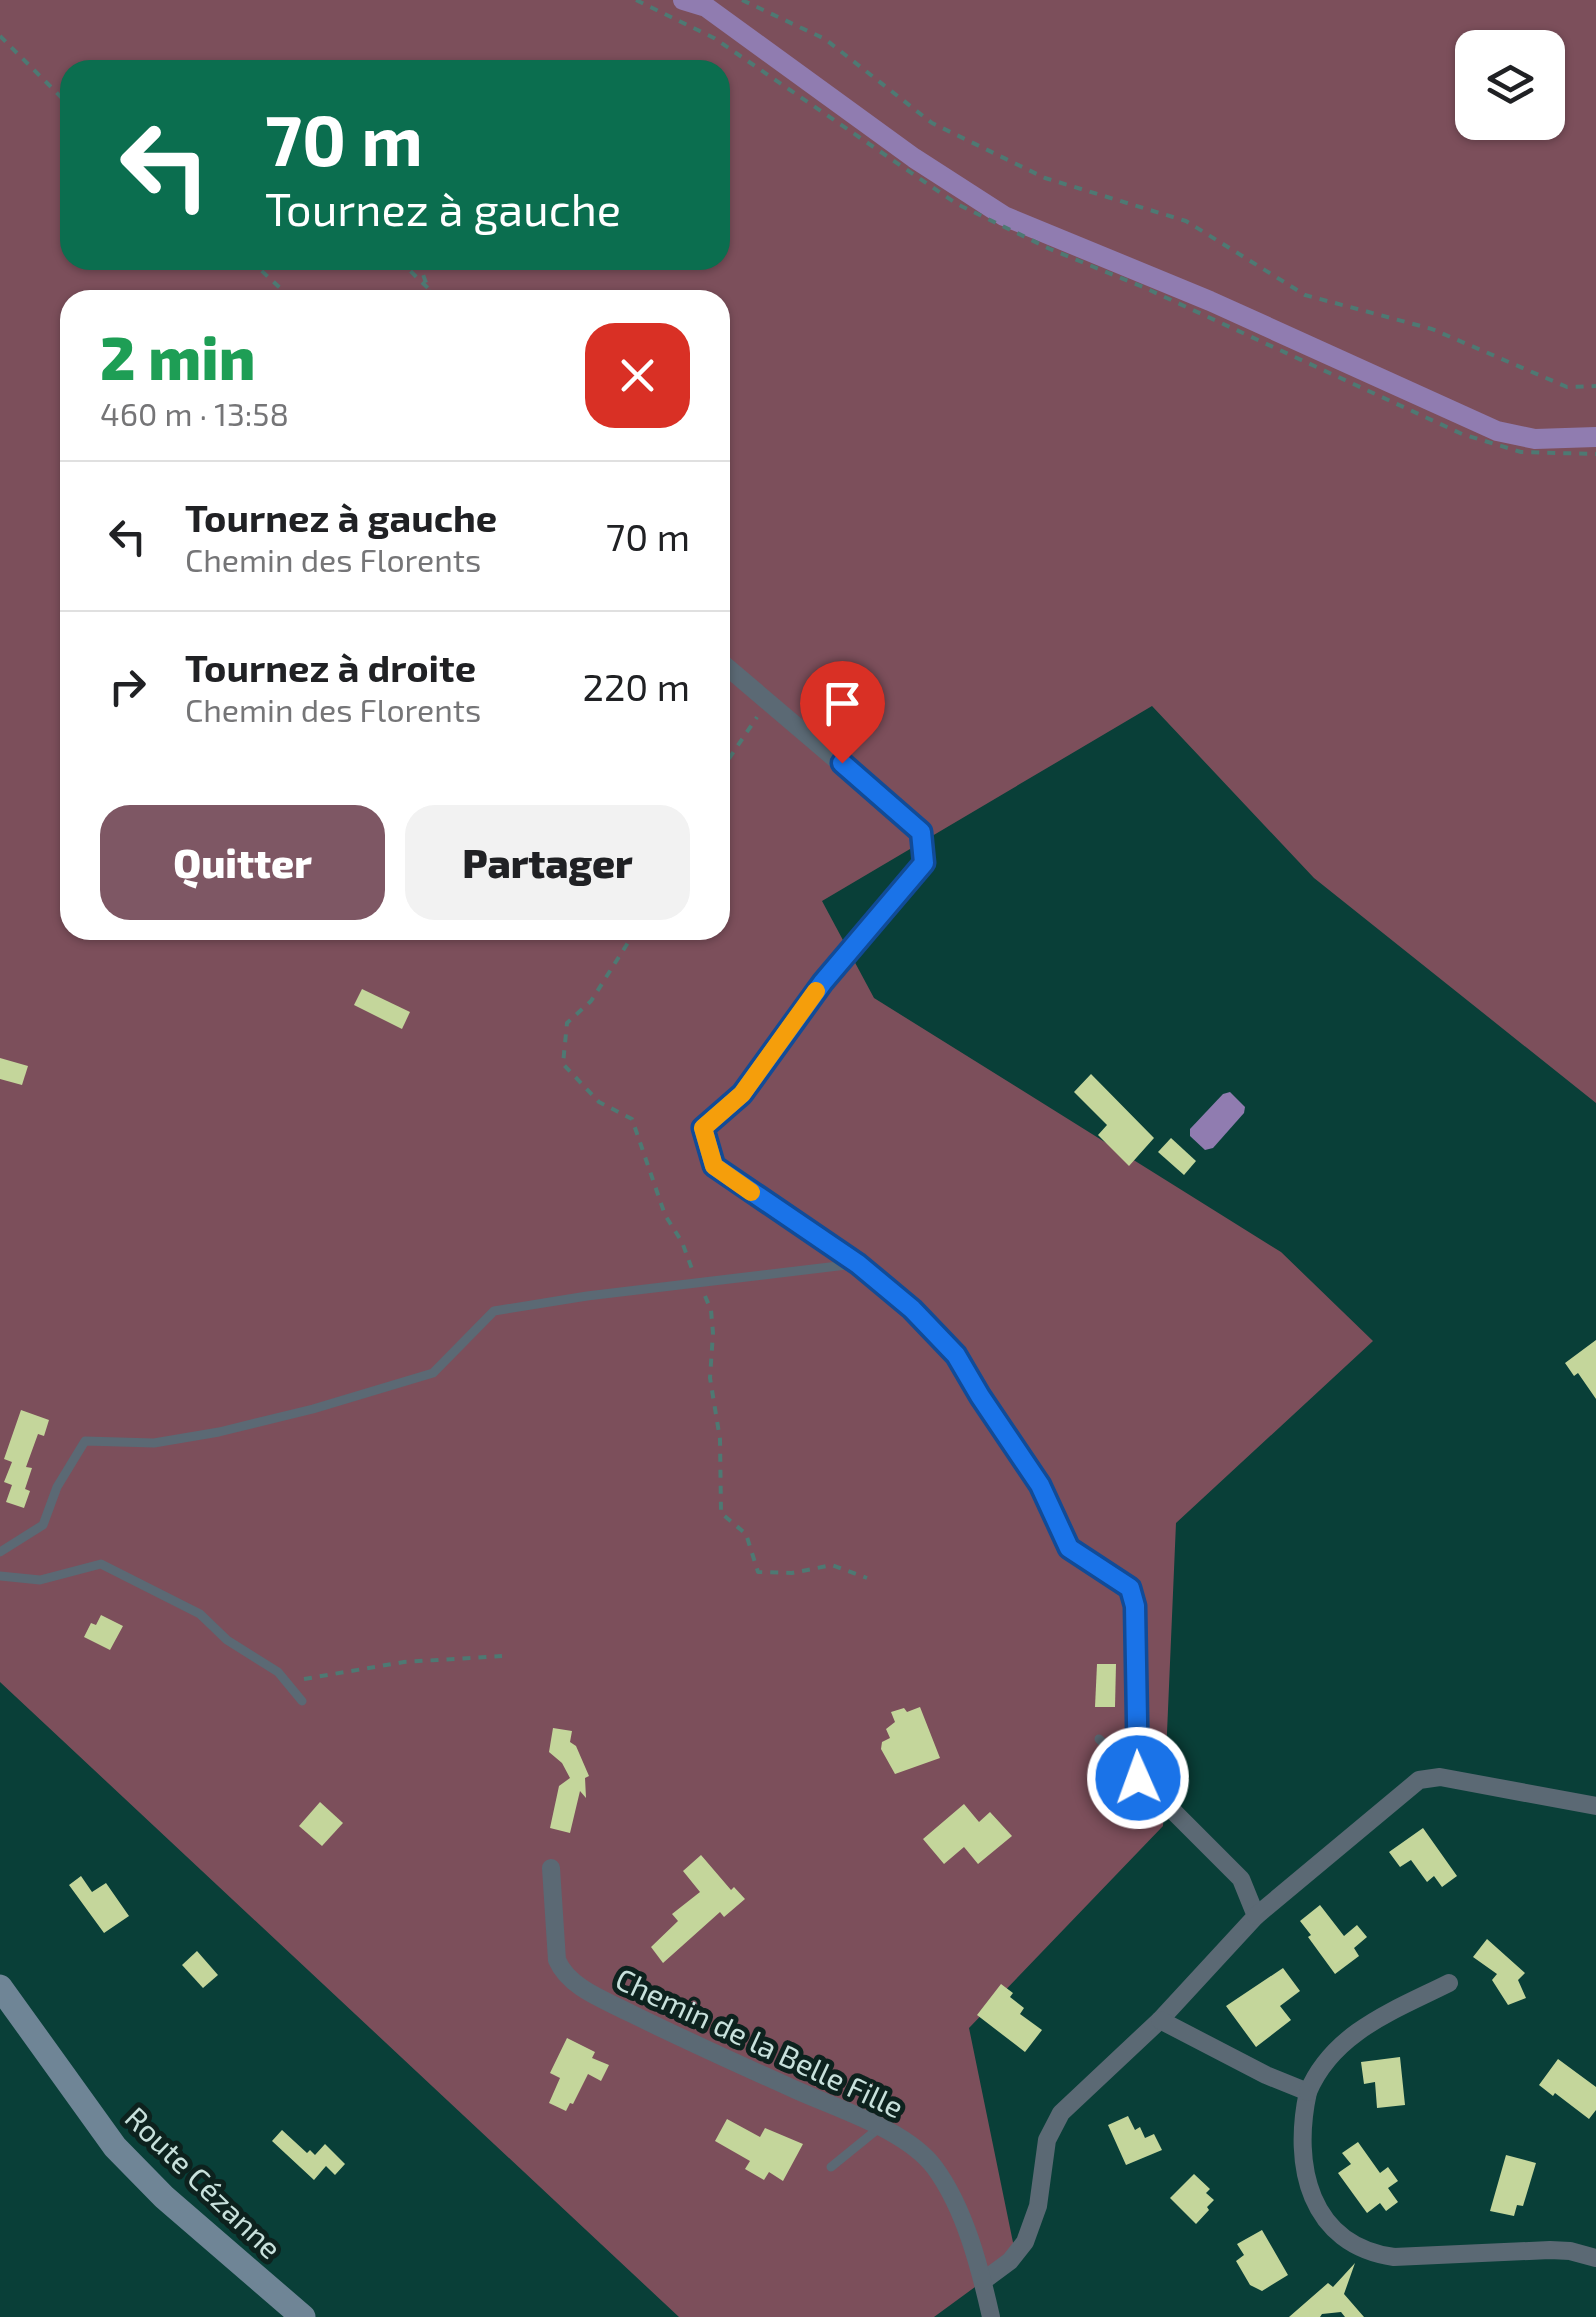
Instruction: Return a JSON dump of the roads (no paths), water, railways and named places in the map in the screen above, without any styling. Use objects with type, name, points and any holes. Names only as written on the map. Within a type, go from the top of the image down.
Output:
[{"type":"street","points":[[730,669],[921,832],[924,863],[823,982],[742,1094],[703,1128],[714,1166],[858,1264],[912,1309],[956,1355],[1040,1485],[1069,1548],[1130,1588],[1135,1606],[1138,1778],[1242,1880],[1256,1916]]},
{"type":"street","points":[[983,2281],[1010,2262],[1025,2242],[1038,2206],[1052,2126],[1061,2113],[1160,2020],[1256,1916],[1418,1780],[1440,1777],[1596,1806]]},
{"type":"street","name":"Chemin de la Belle Fille","points":[[551,1868],[558,1960],[561,1970],[578,1984],[686,2041],[879,2128],[918,2150],[934,2167],[956,2208],[983,2281],[991,2317]]},
{"type":"street","points":[[1449,1983],[1368,2024],[1344,2041],[1315,2074],[1301,2124],[1307,2182],[1330,2225],[1355,2246],[1375,2254],[1394,2257],[1550,2250],[1596,2258]]},
{"type":"street","name":"Route Cézanne","points":[[0,1987],[115,2146],[164,2197],[302,2317]]},
{"type":"street","points":[[1160,2020],[1266,2075],[1308,2092]]},
{"type":"lane","points":[[0,1552],[43,1524],[57,1486],[84,1442],[154,1443],[219,1432],[313,1409],[432,1372],[494,1310],[858,1264]]},
{"type":"lane","points":[[0,1576],[40,1580],[101,1564],[200,1614],[227,1640],[278,1672],[302,1701]]},
{"type":"lane","points":[[1099,1740],[1138,1778]]},
{"type":"lane","points":[[831,2166],[879,2128]]},
{"type":"waterway","points":[[683,0],[706,7],[914,158],[1004,216],[1210,301],[1497,431],[1535,439],[1596,437]]}]
